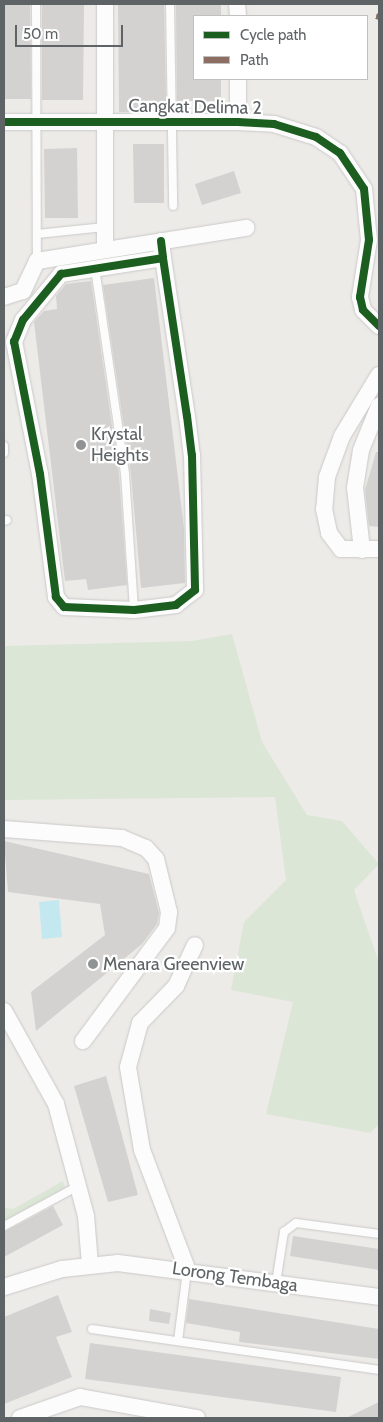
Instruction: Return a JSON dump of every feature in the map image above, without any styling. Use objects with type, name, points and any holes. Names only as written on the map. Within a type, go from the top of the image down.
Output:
[{"type":"street","points":[[105,4],[105,250]]},
{"type":"street","name":"Cangkat Delima 2","points":[[238,80],[238,122]]},
{"type":"street","name":"Cangkat Delima 2","points":[[4,122],[238,122],[274,124],[316,136],[352,167],[364,189],[369,211],[360,297],[363,310],[379,326]]},
{"type":"street","points":[[162,250],[192,455],[195,590],[176,605],[134,610],[70,608],[56,597],[40,474],[14,342],[23,320],[54,280],[67,273],[96,268],[162,250],[246,228]]},
{"type":"street","points":[[4,298],[23,291],[38,261],[105,250],[162,250]]},
{"type":"street","points":[[379,375],[342,436],[325,491],[324,509],[333,541],[341,549],[379,549]]},
{"type":"street","points":[[362,550],[355,488],[361,450],[379,406]]},
{"type":"street","points":[[4,828],[122,838],[146,848],[156,859],[169,912],[167,928],[83,1042]]},
{"type":"street","points":[[188,1271],[142,1150],[128,1067],[140,1023],[176,986],[195,944]]},
{"type":"street","points":[[4,1011],[56,1104],[90,1233],[90,1265]]},
{"type":"street","name":"Lorong Tembaga","points":[[5,1283],[90,1265],[188,1271],[379,1296]]},
{"type":"street","points":[[20,1418],[80,1397],[197,1418]]},
{"type":"lane","points":[[36,4],[38,261]]},
{"type":"lane","points":[[170,4],[170,122],[173,206]]},
{"type":"lane","points":[[37,234],[105,227]]},
{"type":"lane","points":[[96,268],[125,474],[134,610]]},
{"type":"lane","points":[[4,446],[4,453]]},
{"type":"lane","points":[[4,1226],[78,1186]]},
{"type":"lane","points":[[276,1283],[284,1232],[296,1223],[379,1234]]},
{"type":"lane","points":[[178,1341],[188,1271]]},
{"type":"lane","points":[[92,1329],[379,1370]]},
{"type":"green space","points":[[232,634],[262,742],[307,815],[342,821],[379,864],[354,890],[379,963],[379,1124],[370,1133],[266,1114],[293,1002],[231,990],[244,922],[286,880],[275,797],[4,800],[4,646],[192,641]]},
{"type":"green space","points":[[63,1181],[65,1188],[4,1221],[4,1208],[13,1209]]},
{"type":"water","points":[[59,900],[62,937],[42,939],[39,902]]},
{"type":"building","points":[[4,4],[30,4],[31,99],[4,99]]},
{"type":"building","points":[[42,4],[84,4],[83,100],[42,100]]},
{"type":"building","points":[[118,4],[164,4],[166,101],[162,101],[162,112],[119,112]]},
{"type":"building","points":[[176,4],[221,4],[221,15],[193,15],[193,80],[221,80],[221,101],[177,101]]},
{"type":"building","points":[[133,144],[164,144],[164,203],[134,203]]},
{"type":"building","points":[[77,148],[78,218],[45,218],[44,149]]},
{"type":"building","points":[[234,171],[241,193],[202,205],[195,184]]},
{"type":"building","name":"Krystal Heights","points":[[154,278],[184,528],[185,583],[141,588],[131,474],[103,285]]},
{"type":"building","name":"Krystal Heights","points":[[91,281],[119,475],[127,585],[88,590],[86,579],[65,581],[34,322],[44,311],[57,309],[56,296],[66,284]]},
{"type":"building","points":[[376,452],[379,452],[379,527],[369,526],[365,490]]},
{"type":"building","name":"Menara Greenview","points":[[4,841],[149,874],[159,913],[157,924],[142,944],[36,1031],[31,992],[105,935],[100,904],[8,892]]},
{"type":"building","points":[[106,1076],[138,1195],[108,1202],[74,1086]]},
{"type":"building","points":[[53,1206],[63,1225],[4,1257],[4,1232]]},
{"type":"building","points":[[293,1236],[379,1249],[379,1270],[290,1256]]},
{"type":"building","points":[[58,1295],[72,1332],[56,1337],[72,1377],[4,1404],[4,1317]]},
{"type":"building","points":[[189,1299],[379,1329],[379,1359],[239,1342],[240,1332],[186,1323]]},
{"type":"building","points":[[150,1309],[171,1313],[169,1324],[149,1321]]},
{"type":"building","points":[[90,1343],[341,1377],[336,1412],[85,1379]]},
{"type":"building","points":[[379,1402],[379,1418],[346,1418]]},
{"type":"cycle path","points":[[4,122],[238,122],[274,124],[316,137],[340,153],[364,189],[369,240],[360,297],[363,310],[379,326]]},
{"type":"cycle path","points":[[161,241],[192,455],[195,590],[176,605],[134,610],[64,607],[56,597],[40,474],[14,342],[23,320],[61,274],[163,258]]},
{"type":"place","name":"Krystal Heights","points":[[81,445]]},
{"type":"place","name":"Menara Greenview","points":[[93,964]]}]
